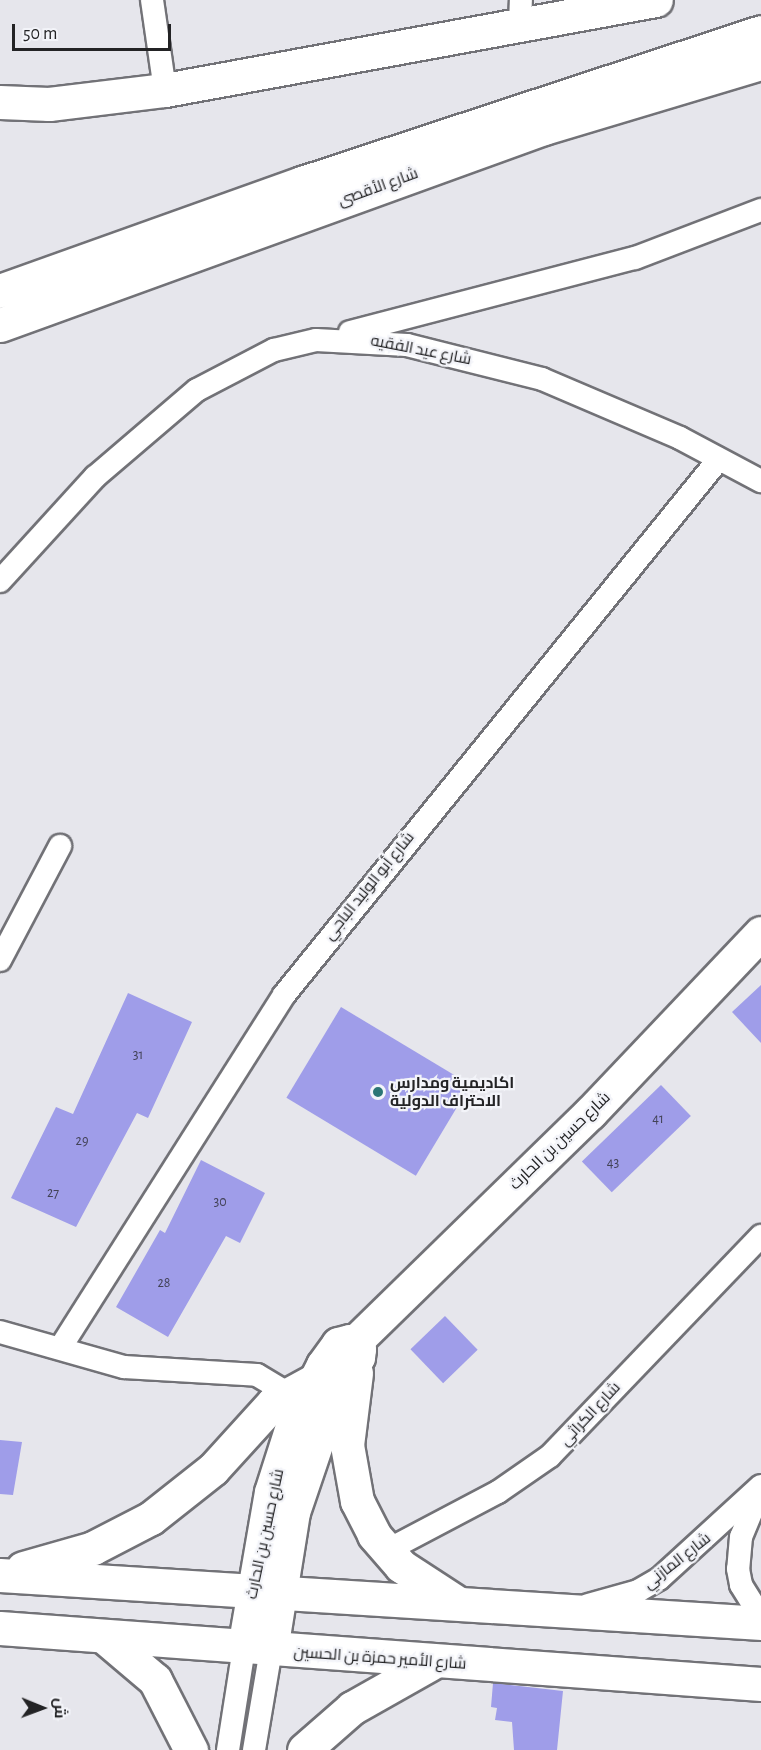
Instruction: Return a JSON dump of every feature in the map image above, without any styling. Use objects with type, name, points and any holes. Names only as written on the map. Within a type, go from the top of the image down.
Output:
[{"type":"main road","points":[[0,102],[49,104],[165,90],[521,12],[656,0]]},
{"type":"main road","name":"شارع الأقصى","points":[[0,291],[302,183],[761,32]]},
{"type":"main road","name":"شارع الأقصى","points":[[0,325],[544,128],[761,63]]},
{"type":"main road","name":"شارع حسين بن الحارث","points":[[266,1590],[313,1445],[356,1350],[590,1113],[761,933]]},
{"type":"main road","name":"شارع حسين بن الحارث","points":[[257,1649],[281,1456],[300,1387],[338,1344],[356,1350]]},
{"type":"main road","points":[[356,1350],[348,1464],[364,1518],[386,1551],[433,1591],[466,1607]]},
{"type":"main road","points":[[0,1574],[93,1548],[151,1518],[205,1477],[300,1387]]},
{"type":"main road","points":[[0,1574],[266,1590],[466,1607],[576,1608],[761,1623]]},
{"type":"main road","name":"شارع الأمير حمزة بن الحسين","points":[[0,1628],[432,1663],[761,1684]]},
{"type":"main road","points":[[103,1636],[155,1680],[191,1750]]},
{"type":"main road","points":[[304,1750],[352,1708],[432,1663]]},
{"type":"street","points":[[153,0],[165,90]]},
{"type":"street","points":[[316,340],[635,258],[761,210]]},
{"type":"street","name":"شارع عيد الفقيه","points":[[0,581],[95,477],[197,390],[274,350],[316,340],[407,345],[542,379],[719,459],[758,474]]},
{"type":"street","name":"شارع أبو الوليد الباجي","points":[[62,1345],[284,995],[719,459]]},
{"type":"street","points":[[0,960],[60,846]]},
{"type":"street","name":"شارع الكراثي","points":[[386,1551],[498,1492],[550,1456],[761,1236]]},
{"type":"street","points":[[0,1332],[62,1345],[124,1367],[257,1375],[300,1387]]},
{"type":"street","name":"شارع المازني","points":[[576,1608],[638,1591],[659,1579],[761,1487]]},
{"type":"street","name":"شارع المازني","points":[[761,1487],[741,1537],[738,1561],[741,1585],[761,1617]]},
{"type":"street","points":[[228,1750],[257,1649]]},
{"type":"street","points":[[254,1750],[257,1649]]},
{"type":"building","points":[[761,985],[761,1043],[732,1012]]},
{"type":"building","points":[[128,993],[192,1022],[148,1118],[137,1113],[76,1227],[11,1198],[56,1107],[73,1114]]},
{"type":"building","name":"اكاديمية ومدارس الاحتراف الدولية","points":[[341,1007],[470,1085],[416,1176],[286,1098]]},
{"type":"building","points":[[661,1085],[691,1116],[612,1192],[582,1161]]},
{"type":"building","points":[[201,1160],[265,1193],[240,1243],[226,1236],[168,1337],[116,1307],[160,1230],[165,1233]]},
{"type":"building","points":[[445,1316],[478,1350],[443,1383],[410,1349]]},
{"type":"building","points":[[0,1440],[22,1442],[13,1495],[0,1494]]},
{"type":"building","points":[[493,1683],[563,1691],[557,1750],[514,1750],[512,1722],[495,1720],[497,1708],[491,1707]]},
{"type":"place","name":"اكاديمية ومدارس الاحتراف الدولية","points":[[378,1092]]}]
